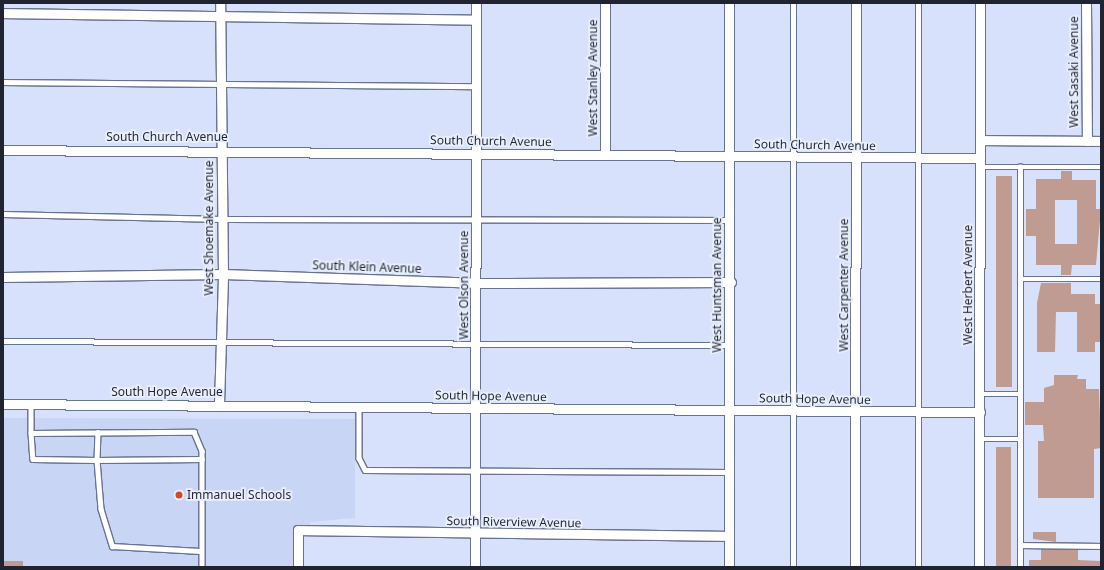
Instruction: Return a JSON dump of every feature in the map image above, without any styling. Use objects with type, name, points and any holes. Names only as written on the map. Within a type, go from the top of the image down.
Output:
[{"type":"street","name":"West Shoemake Avenue","points":[[219,404],[223,274],[220,3]]},
{"type":"street","name":"West Olson Avenue","points":[[475,567],[476,3]]},
{"type":"street","name":"West Stanley Avenue","points":[[605,3],[605,154]]},
{"type":"street","name":"West Huntsman Avenue","points":[[729,3],[729,220],[731,282],[729,567]]},
{"type":"street","name":"West Carpenter Avenue","points":[[855,567],[856,3]]},
{"type":"street","name":"West Herbert Avenue","points":[[979,567],[980,3]]},
{"type":"street","name":"West Sasaki Avenue","points":[[1086,3],[1087,141]]},
{"type":"street","points":[[3,13],[221,18],[476,20]]},
{"type":"street","points":[[980,140],[1101,141]]},
{"type":"street","name":"South Church Avenue","points":[[3,150],[221,149],[918,158],[980,162]]},
{"type":"street","name":"South Klein Avenue","points":[[3,278],[223,274],[475,283],[731,282]]},
{"type":"street","name":"South Hope Avenue","points":[[3,404],[219,404],[856,412],[980,412]]},
{"type":"street","name":"South Riverview Avenue","points":[[298,567],[298,530],[475,534],[729,536]]},
{"type":"lane","points":[[793,3],[794,567]]},
{"type":"lane","points":[[918,3],[918,567]]},
{"type":"lane","points":[[3,82],[221,86],[476,86]]},
{"type":"lane","points":[[980,162],[1020,167],[1101,167]]},
{"type":"lane","points":[[1020,167],[1020,567]]},
{"type":"lane","points":[[3,214],[222,219],[476,218],[729,220]]},
{"type":"lane","points":[[1020,279],[1101,279]]},
{"type":"lane","points":[[3,341],[730,345]]},
{"type":"lane","points":[[980,394],[1021,394]]},
{"type":"lane","points":[[31,404],[33,459],[202,459]]},
{"type":"lane","points":[[359,406],[359,458],[365,470],[475,472],[729,472]]},
{"type":"lane","points":[[31,432],[194,432],[199,440],[202,459],[200,551],[202,567]]},
{"type":"lane","points":[[98,432],[97,460],[101,509],[112,546],[200,551]]},
{"type":"lane","points":[[980,439],[1021,439]]},
{"type":"lane","points":[[1020,544],[1101,546]]},
{"type":"shaded area","name":"Immanuel Schools","points":[[3,418],[355,419],[355,518],[310,522],[310,534],[301,534],[300,567],[3,567]]},
{"type":"building","points":[[1061,171],[1072,171],[1072,180],[1096,180],[1096,209],[1101,209],[1096,265],[1072,265],[1071,275],[1061,275],[1061,265],[1036,265],[1036,236],[1026,236],[1026,209],[1036,209],[1036,179],[1061,179]],"holes":[[[1055,200],[1077,200],[1077,244],[1055,244]]]},
{"type":"building","points":[[996,176],[1012,176],[1012,387],[996,387]]},
{"type":"building","points":[[1041,283],[1071,283],[1071,294],[1095,294],[1095,304],[1101,304],[1101,342],[1095,342],[1095,352],[1077,352],[1077,312],[1056,312],[1055,352],[1037,352],[1037,303]]},
{"type":"building","points":[[1054,375],[1078,375],[1077,379],[1086,379],[1086,389],[1099,389],[1101,448],[1094,449],[1094,498],[1038,498],[1038,441],[1044,441],[1043,425],[1025,425],[1025,402],[1044,402],[1044,388],[1054,385]]},
{"type":"building","points":[[996,447],[1011,447],[1011,567],[996,567]]},
{"type":"building","points":[[1033,532],[1056,532],[1056,542],[1033,539]]},
{"type":"building","points":[[1041,549],[1078,549],[1078,560],[1101,561],[1101,567],[1029,567],[1029,560],[1041,560]]},
{"type":"building","points":[[3,561],[23,561],[23,567],[3,567]]},
{"type":"place","name":"Immanuel Schools","points":[[179,495]]}]
